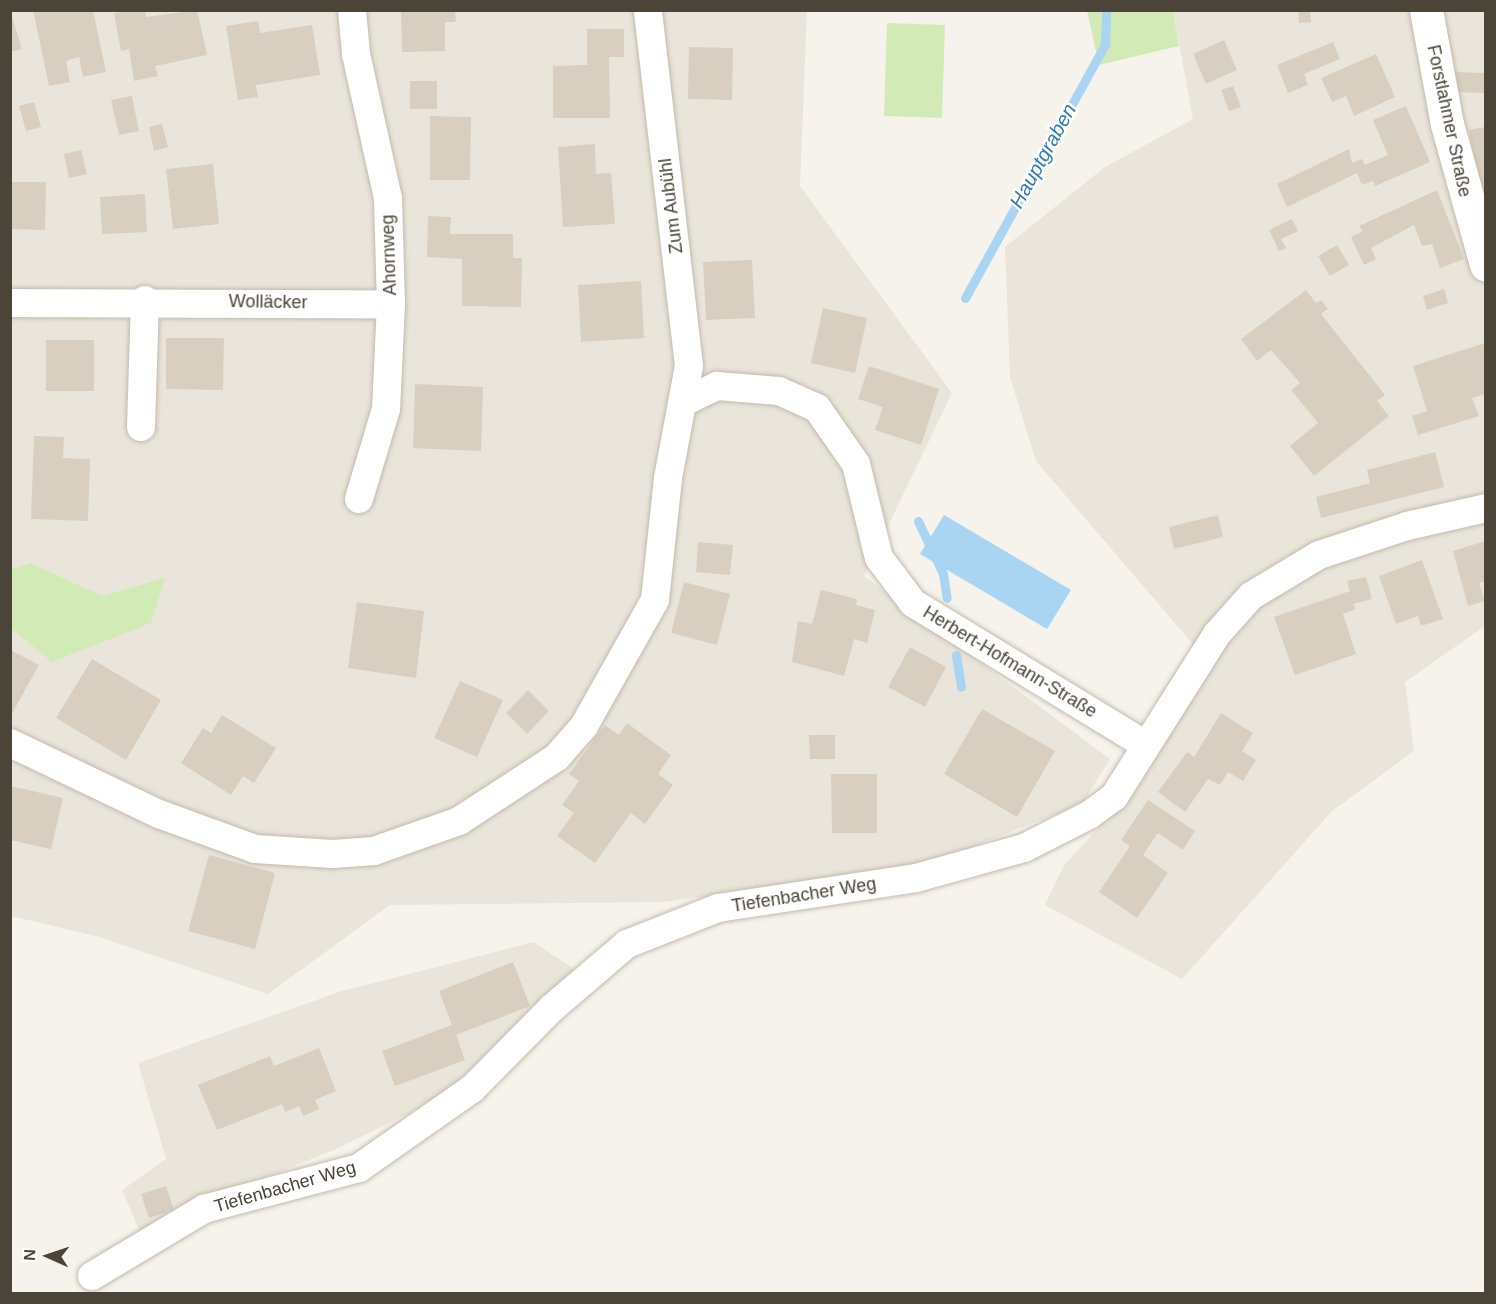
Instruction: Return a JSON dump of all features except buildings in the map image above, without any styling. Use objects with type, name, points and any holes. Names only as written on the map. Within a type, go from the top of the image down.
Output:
[{"type":"street","name":"Ahornweg","points":[[352,10],[356,54],[387,198],[391,304],[386,409],[359,499]]},
{"type":"street","name":"Zum Aubühl","points":[[648,10],[689,366],[684,402]]},
{"type":"street","name":"Forstlahmer Straße","points":[[1426,10],[1447,124],[1485,265]]},
{"type":"street","name":"Wolläcker","points":[[10,303],[145,300],[391,304]]},
{"type":"street","points":[[141,427],[145,300]]},
{"type":"street","name":"Herbert-Hofmann-Straße","points":[[684,402],[717,386],[779,391],[817,408],[856,464],[864,513],[879,558],[913,603],[1146,745]]},
{"type":"street","points":[[10,743],[159,814],[255,849],[333,854],[374,851],[459,821],[508,792],[564,749],[584,726],[655,600],[668,478],[684,402]]},
{"type":"street","name":"Tiefenbacher Weg","points":[[93,1276],[204,1209],[359,1168],[472,1089],[552,1008],[627,944],[718,908],[916,878],[1024,848],[1114,797],[1217,634],[1251,596],[1319,555],[1485,508]]},
{"type":"shaded area","points":[[11,11],[807,11],[800,186],[952,393],[864,576],[1110,759],[1082,804],[916,869],[662,902],[390,905],[268,994],[96,936],[11,916]]},
{"type":"shaded area","points":[[1173,11],[1485,11],[1485,626],[1405,682],[1414,751],[1332,811],[1182,979],[1045,905],[1064,865],[1106,820],[1210,664],[1036,461],[1010,377],[1005,247],[1105,167],[1193,119]]},
{"type":"shaded area","points":[[534,942],[580,973],[456,1090],[334,1150],[184,1209],[141,1234],[122,1190],[166,1159],[138,1063],[342,991]]},
{"type":"green space","points":[[1087,11],[1173,11],[1179,46],[1099,65]]},
{"type":"green space","points":[[887,23],[945,25],[942,118],[884,116]]},
{"type":"green space","points":[[30,563],[102,596],[165,578],[151,623],[52,662],[11,628],[11,570]]},
{"type":"water","points":[[944,515],[1071,590],[1047,629],[920,554]]},
{"type":"waterway","name":"Hauptgraben","points":[[965,298],[1105,44],[1106,10]]},
{"type":"waterway","name":"Hauptgraben","points":[[918,521],[943,574],[947,598]]},
{"type":"waterway","name":"Hauptgraben","points":[[956,655],[961,687]]}]
